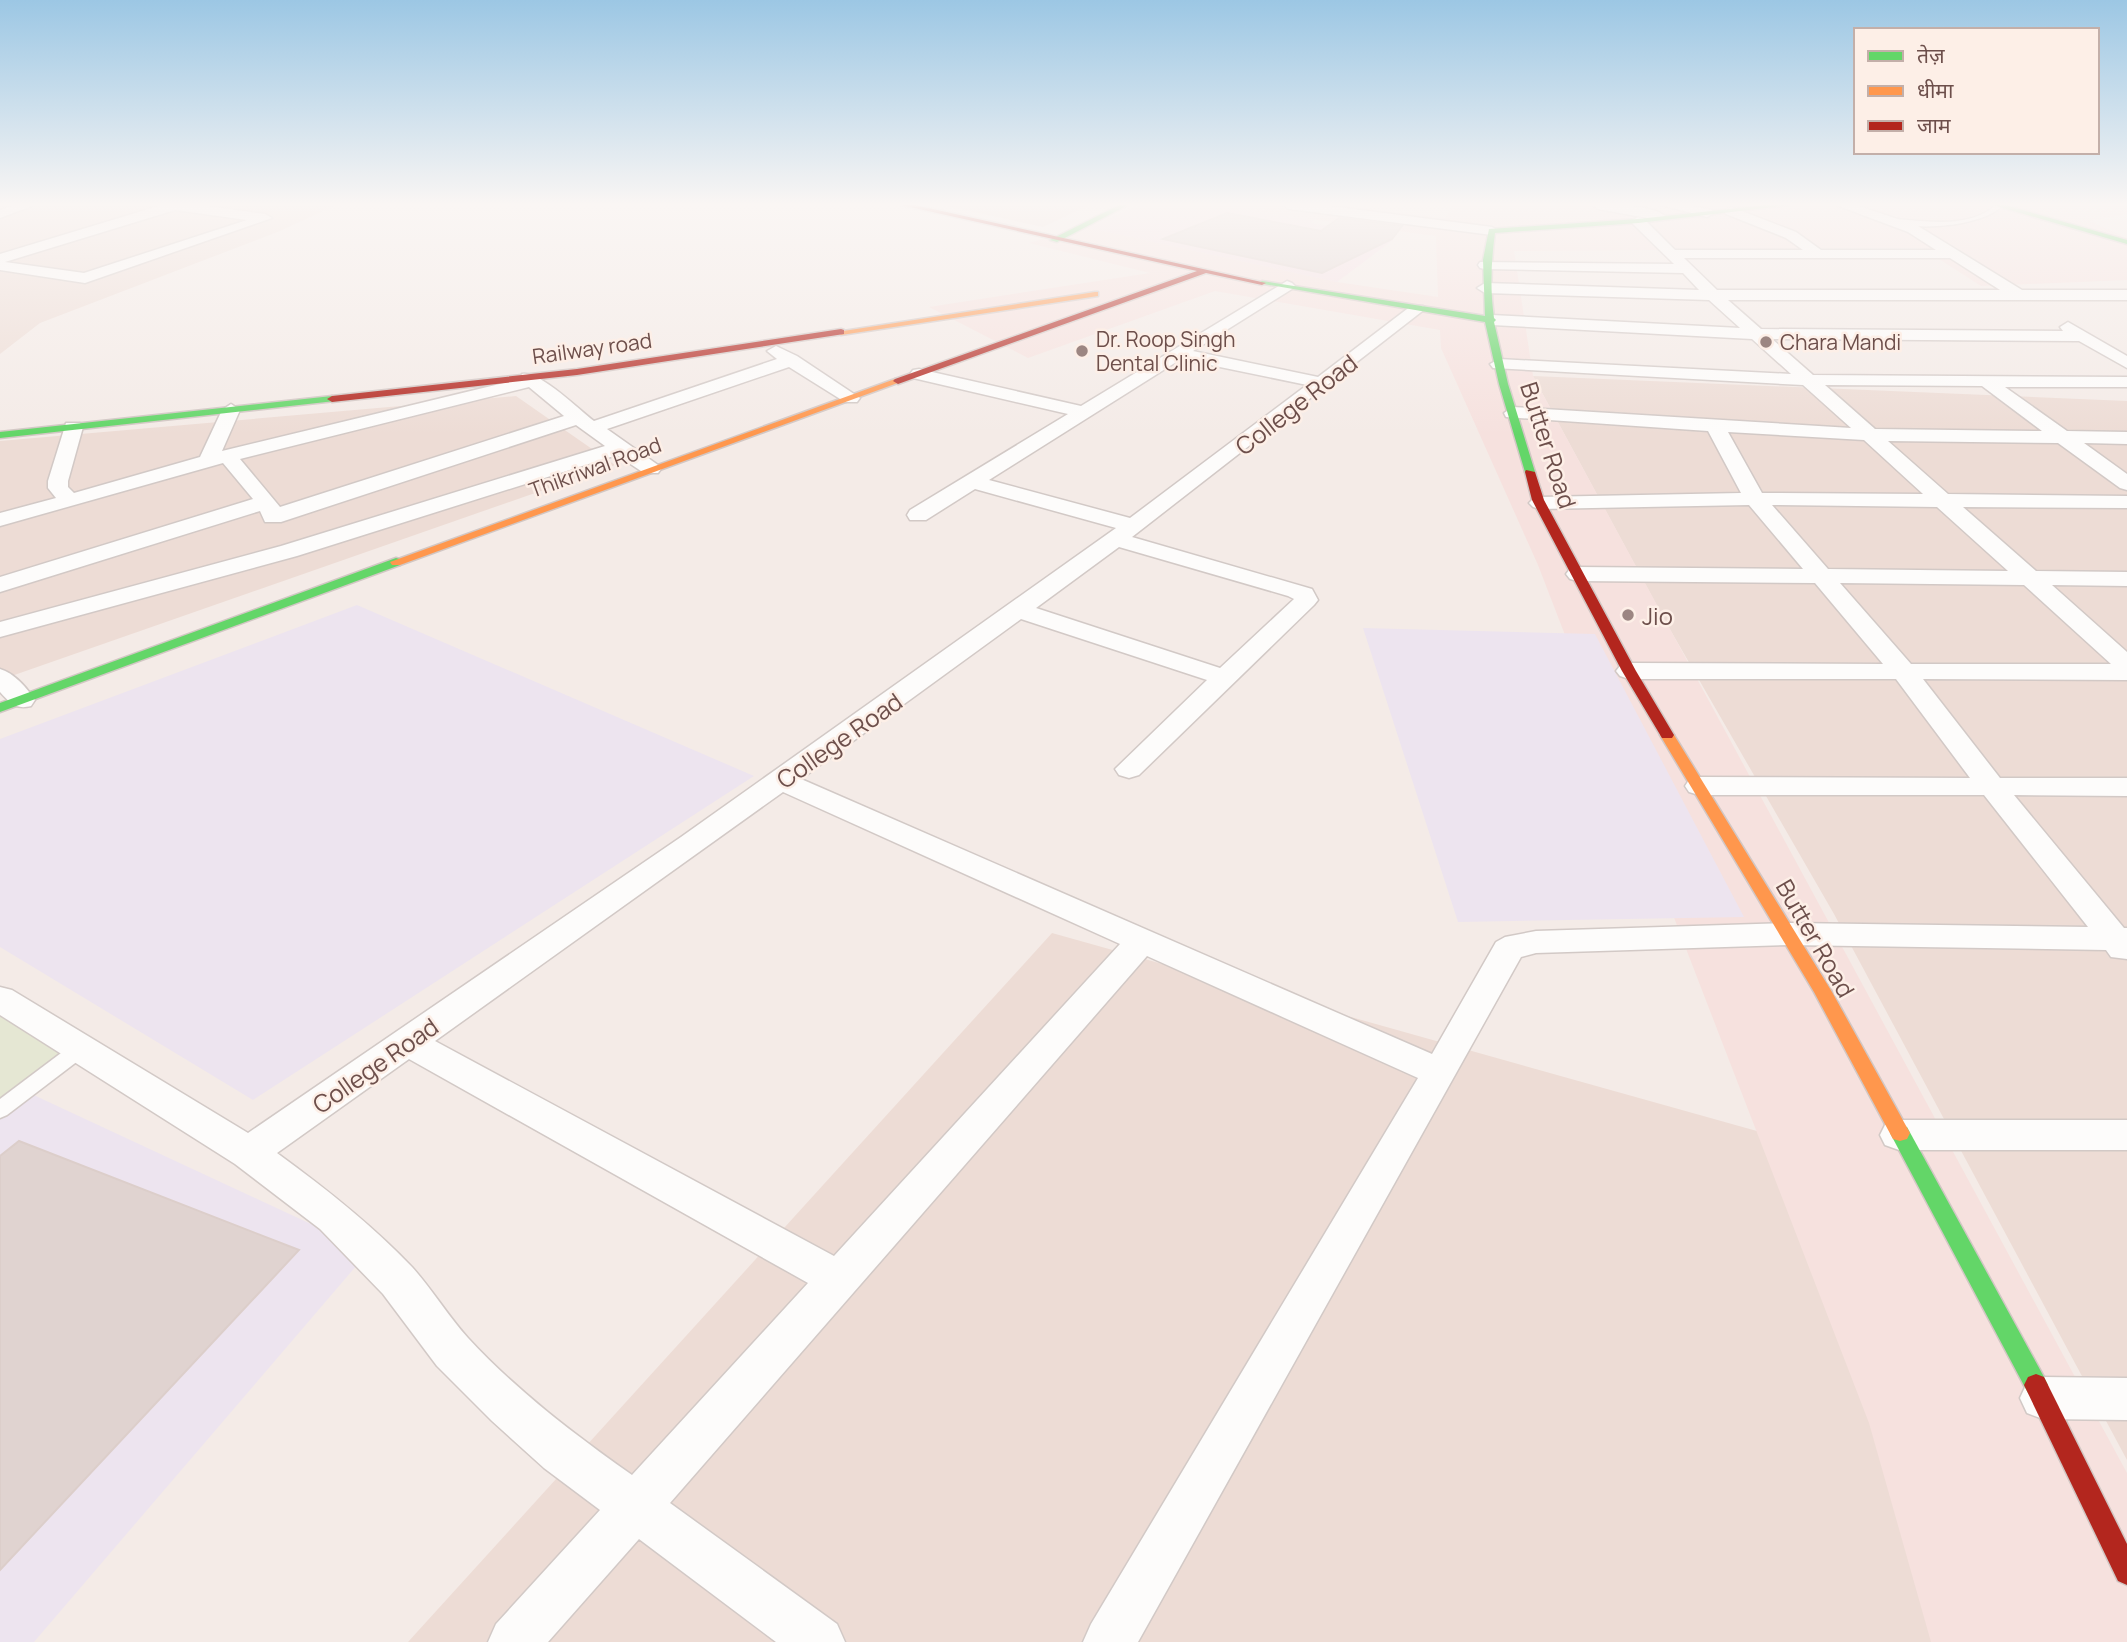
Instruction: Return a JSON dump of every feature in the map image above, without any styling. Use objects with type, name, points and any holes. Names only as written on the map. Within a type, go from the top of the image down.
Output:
[{"type":"main road","name":"Railway road","points":[[0,435],[530,379],[1176,282]]},
{"type":"main road","name":"Thikriwal Road","points":[[11,704],[651,469],[1182,282]]},
{"type":"main road","points":[[1263,282],[1492,320]]},
{"type":"main road","name":"Butter Road","points":[[1485,282],[1499,364],[1540,503],[1629,671],[1789,934],[2043,1398],[2127,1572]]},
{"type":"street","points":[[1643,282],[1660,312]]},
{"type":"street","points":[[1699,282],[2127,665]]},
{"type":"street","points":[[1855,282],[1894,309]]},
{"type":"street","points":[[1997,282],[2127,363]]},
{"type":"street","points":[[918,515],[1287,286]]},
{"type":"street","points":[[1485,288],[1660,312],[1757,334],[2083,336]]},
{"type":"street","points":[[1492,320],[1660,312],[1713,295],[2127,295]]},
{"type":"street","name":"College Road","points":[[249,1153],[781,781],[1018,611],[1125,533],[1417,309]]},
{"type":"street","points":[[1913,323],[1932,336]]},
{"type":"street","points":[[766,345],[851,398]]},
{"type":"street","points":[[1181,354],[1322,383]]},
{"type":"street","points":[[0,585],[586,423],[791,360]]},
{"type":"street","points":[[1499,364],[1808,380],[2127,382]]},
{"type":"street","points":[[919,374],[1085,412]]},
{"type":"street","points":[[0,520],[218,459],[530,379],[651,469]]},
{"type":"street","points":[[1987,382],[2127,484]]},
{"type":"street","points":[[218,459],[231,410]]},
{"type":"street","points":[[1513,413],[1870,435],[2127,438]]},
{"type":"street","points":[[1715,426],[1755,499],[1904,672],[1992,787],[2123,944]]},
{"type":"street","points":[[70,500],[58,488],[73,427]]},
{"type":"street","points":[[0,630],[289,551],[621,447]]},
{"type":"street","points":[[218,459],[270,509],[289,551]]},
{"type":"street","points":[[971,481],[1304,594],[1304,605],[1129,769]]},
{"type":"street","points":[[1540,503],[1755,499],[2127,502]]},
{"type":"street","points":[[1577,574],[2127,579]]},
{"type":"street","points":[[1018,611],[1227,678]]},
{"type":"street","points":[[1629,671],[2127,672]]},
{"type":"street","points":[[0,677],[11,704]]},
{"type":"street","points":[[781,781],[1440,1073]]},
{"type":"street","points":[[1699,786],[2127,787]]},
{"type":"street","points":[[1109,1642],[1440,1073],[1508,950],[1517,945],[1789,934],[2123,944]]},
{"type":"street","points":[[514,1642],[637,1508],[1141,942]]},
{"type":"street","points":[[0,999],[249,1153],[334,1217],[398,1281],[453,1352],[508,1406],[561,1452],[819,1642]]},
{"type":"street","points":[[408,1042],[840,1280]]},
{"type":"street","points":[[1899,1135],[2127,1135]]},
{"type":"street","points":[[2043,1398],[2127,1399]]},
{"type":"lane","points":[[0,1110],[80,1049]]},
{"type":"shaded area","points":[[0,282],[148,282],[40,323],[0,354]]},
{"type":"shaded area","points":[[1094,282],[1335,282],[1438,297],[1437,282],[1519,282],[1533,376],[2127,1473],[2127,1642],[1931,1642],[1869,1423],[1538,565],[1441,348],[1440,330],[1215,291],[1028,358],[929,307]]},
{"type":"shaded area","points":[[1974,282],[2087,282],[1981,286]]},
{"type":"shaded area","points":[[1533,376],[2127,401],[2127,1460],[1834,914],[1668,626]]},
{"type":"shaded area","points":[[516,396],[615,465],[0,680],[0,441]]},
{"type":"shaded area","points":[[357,605],[754,776],[253,1100],[0,947],[0,739]]},
{"type":"shaded area","points":[[1363,628],[1595,634],[1744,917],[1458,922]]},
{"type":"shaded area","points":[[1052,933],[1817,1148],[2015,1642],[408,1642]]},
{"type":"shaded area","points":[[25,1091],[369,1251],[34,1642],[0,1642],[0,1109]]},
{"type":"green space","points":[[0,999],[80,1049],[0,1110]]},
{"type":"building","points":[[19,1141],[299,1250],[0,1570],[0,1156]]},
{"type":"traffic: fast","points":[[1487,282],[1490,322],[1503,384],[1530,472]]},
{"type":"traffic: fast","points":[[1262,283],[1492,320]]},
{"type":"traffic: fast","points":[[0,435],[332,399]]},
{"type":"traffic: fast","points":[[0,708],[396,562]]},
{"type":"traffic: fast","points":[[1900,1133],[2036,1385]]},
{"type":"traffic: slow","points":[[841,332],[1095,294]]},
{"type":"traffic: slow","points":[[396,562],[898,381]]},
{"type":"traffic: slow","points":[[1667,735],[1823,992],[1900,1133]]},
{"type":"traffic: jam","points":[[898,381],[1175,282]]},
{"type":"traffic: jam","points":[[1256,282],[1262,283]]},
{"type":"traffic: jam","points":[[332,399],[577,372],[841,332]]},
{"type":"traffic: jam","points":[[1530,472],[1538,500],[1629,671],[1667,735]]},
{"type":"traffic: jam","points":[[2036,1385],[2127,1572]]},
{"type":"place","name":"Chara Mandi","points":[[1766,342]]},
{"type":"place","name":"Dr. Roop Singh Dental Clinic","points":[[1082,351]]},
{"type":"place","name":"Jio","points":[[1628,615]]}]
